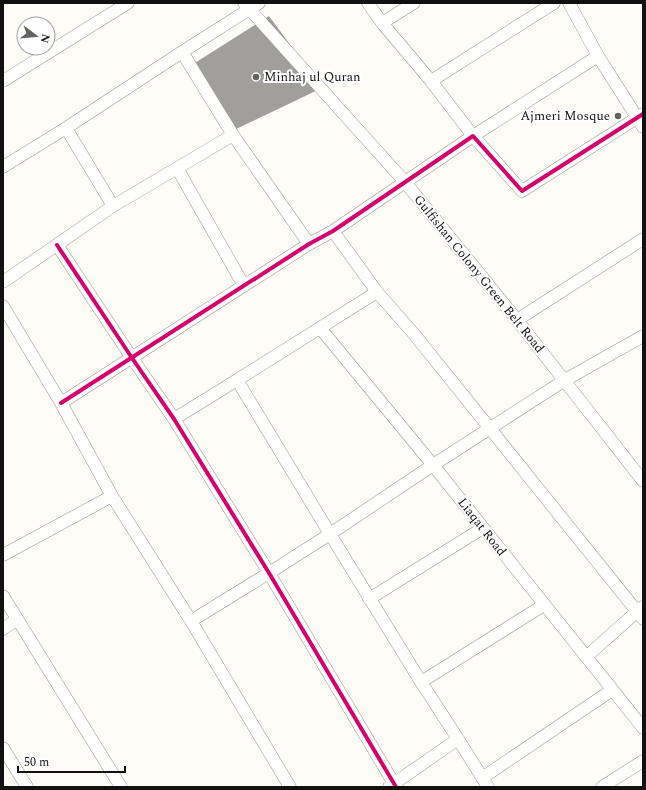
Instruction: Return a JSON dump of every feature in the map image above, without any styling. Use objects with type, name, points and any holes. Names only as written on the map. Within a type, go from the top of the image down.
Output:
[{"type":"street","points":[[3,81],[128,3]]},
{"type":"street","points":[[368,3],[382,23],[431,81],[473,136],[522,191],[641,120],[598,56],[569,3]]},
{"type":"street","points":[[382,23],[414,3]]},
{"type":"street","points":[[431,81],[554,3]]},
{"type":"street","points":[[3,167],[66,128],[182,52],[250,5]]},
{"type":"street","name":"Gulfishan Colony Green Belt Road","points":[[250,5],[405,182],[565,380],[643,481]]},
{"type":"street","points":[[182,52],[233,135],[309,244]]},
{"type":"street","points":[[61,403],[309,244],[334,231],[473,136],[598,56]]},
{"type":"street","points":[[66,128],[114,206]]},
{"type":"street","points":[[3,282],[114,206],[233,135]]},
{"type":"street","points":[[177,168],[244,286]]},
{"type":"street","points":[[334,231],[377,292],[414,334],[489,429],[641,612],[586,657]]},
{"type":"street","points":[[517,320],[643,239]]},
{"type":"street","points":[[57,245],[174,418],[269,573],[393,786],[458,739]]},
{"type":"street","points":[[174,418],[238,380],[377,292]]},
{"type":"street","points":[[3,306],[61,403],[112,496],[191,621],[290,787]]},
{"type":"street","name":"Liaqat Road","points":[[320,328],[643,728]]},
{"type":"street","points":[[191,621],[330,534],[432,465],[565,380],[642,339]]},
{"type":"street","points":[[238,380],[330,534],[421,682],[485,782],[612,690]]},
{"type":"street","points":[[3,555],[112,496]]},
{"type":"street","points":[[370,599],[483,528]]},
{"type":"street","points":[[3,596],[121,787]]},
{"type":"street","points":[[421,682],[544,604]]},
{"type":"street","points":[[3,629],[17,619]]},
{"type":"street","points":[[3,748],[27,787]]},
{"type":"street","points":[[602,787],[643,761]]},
{"type":"building","name":"Minhaj ul Quran","points":[[269,16],[322,88],[234,130],[190,66]]},
{"type":"cycle path","points":[[61,403],[309,244],[333,231],[473,136],[522,191],[643,114]]},
{"type":"cycle path","points":[[57,245],[174,419],[269,573],[396,787]]},
{"type":"place","name":"Minhaj ul Quran","points":[[256,77]]},
{"type":"place","name":"Ajmeri Mosque","points":[[618,116]]}]
